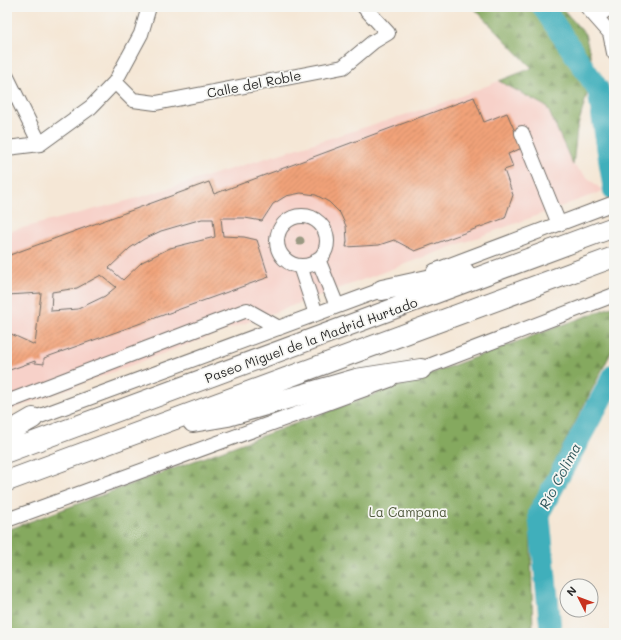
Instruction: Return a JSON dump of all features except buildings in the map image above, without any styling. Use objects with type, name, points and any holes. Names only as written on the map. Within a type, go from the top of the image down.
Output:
[{"type":"highway","name":"Paseo Miguel de la Madrid Hurtado","points":[[7,452],[614,227]]},
{"type":"highway","points":[[382,290],[534,257]]},
{"type":"highway","name":"Paseo Miguel de la Madrid Hurtado","points":[[7,481],[614,257]]},
{"type":"highway","points":[[149,428],[228,416],[356,379],[421,369]]},
{"type":"highway","points":[[7,433],[33,418]]},
{"type":"street","points":[[7,148],[40,144],[91,107],[115,82],[142,34],[149,7]]},
{"type":"street","name":"Calle del Roble","points":[[115,82],[133,100],[156,103],[343,67],[373,42],[388,33],[364,7]]},
{"type":"street","points":[[611,7],[592,12],[610,33],[614,53]]},
{"type":"street","points":[[7,77],[40,144]]},
{"type":"street","points":[[522,133],[559,224]]},
{"type":"street","points":[[7,428],[507,245],[609,205]]},
{"type":"street","points":[[298,216],[307,217],[315,220],[321,225],[327,241],[325,249],[318,259],[308,265],[300,266],[285,260],[277,246],[279,230],[290,219],[298,216]]},
{"type":"street","points":[[318,259],[337,306]]},
{"type":"street","points":[[300,266],[316,314]]},
{"type":"street","points":[[7,520],[421,369],[614,295]]},
{"type":"street","points":[[7,402],[247,310],[279,328]]},
{"type":"shaded area","points":[[499,81],[547,107],[573,165],[603,191],[7,411],[7,232],[134,199],[443,103]]},
{"type":"green space","points":[[473,7],[561,7],[585,34],[591,58],[588,91],[577,129],[573,165],[547,107],[499,81],[532,68]]},
{"type":"green space","name":"La Campana","points":[[614,306],[614,347],[530,510],[533,633],[7,633],[7,530]]},
{"type":"waterway","name":"Río Colima","points":[[543,7],[598,89],[614,190]]},
{"type":"waterway","name":"Río Colima","points":[[551,633],[539,513],[614,375]]}]
